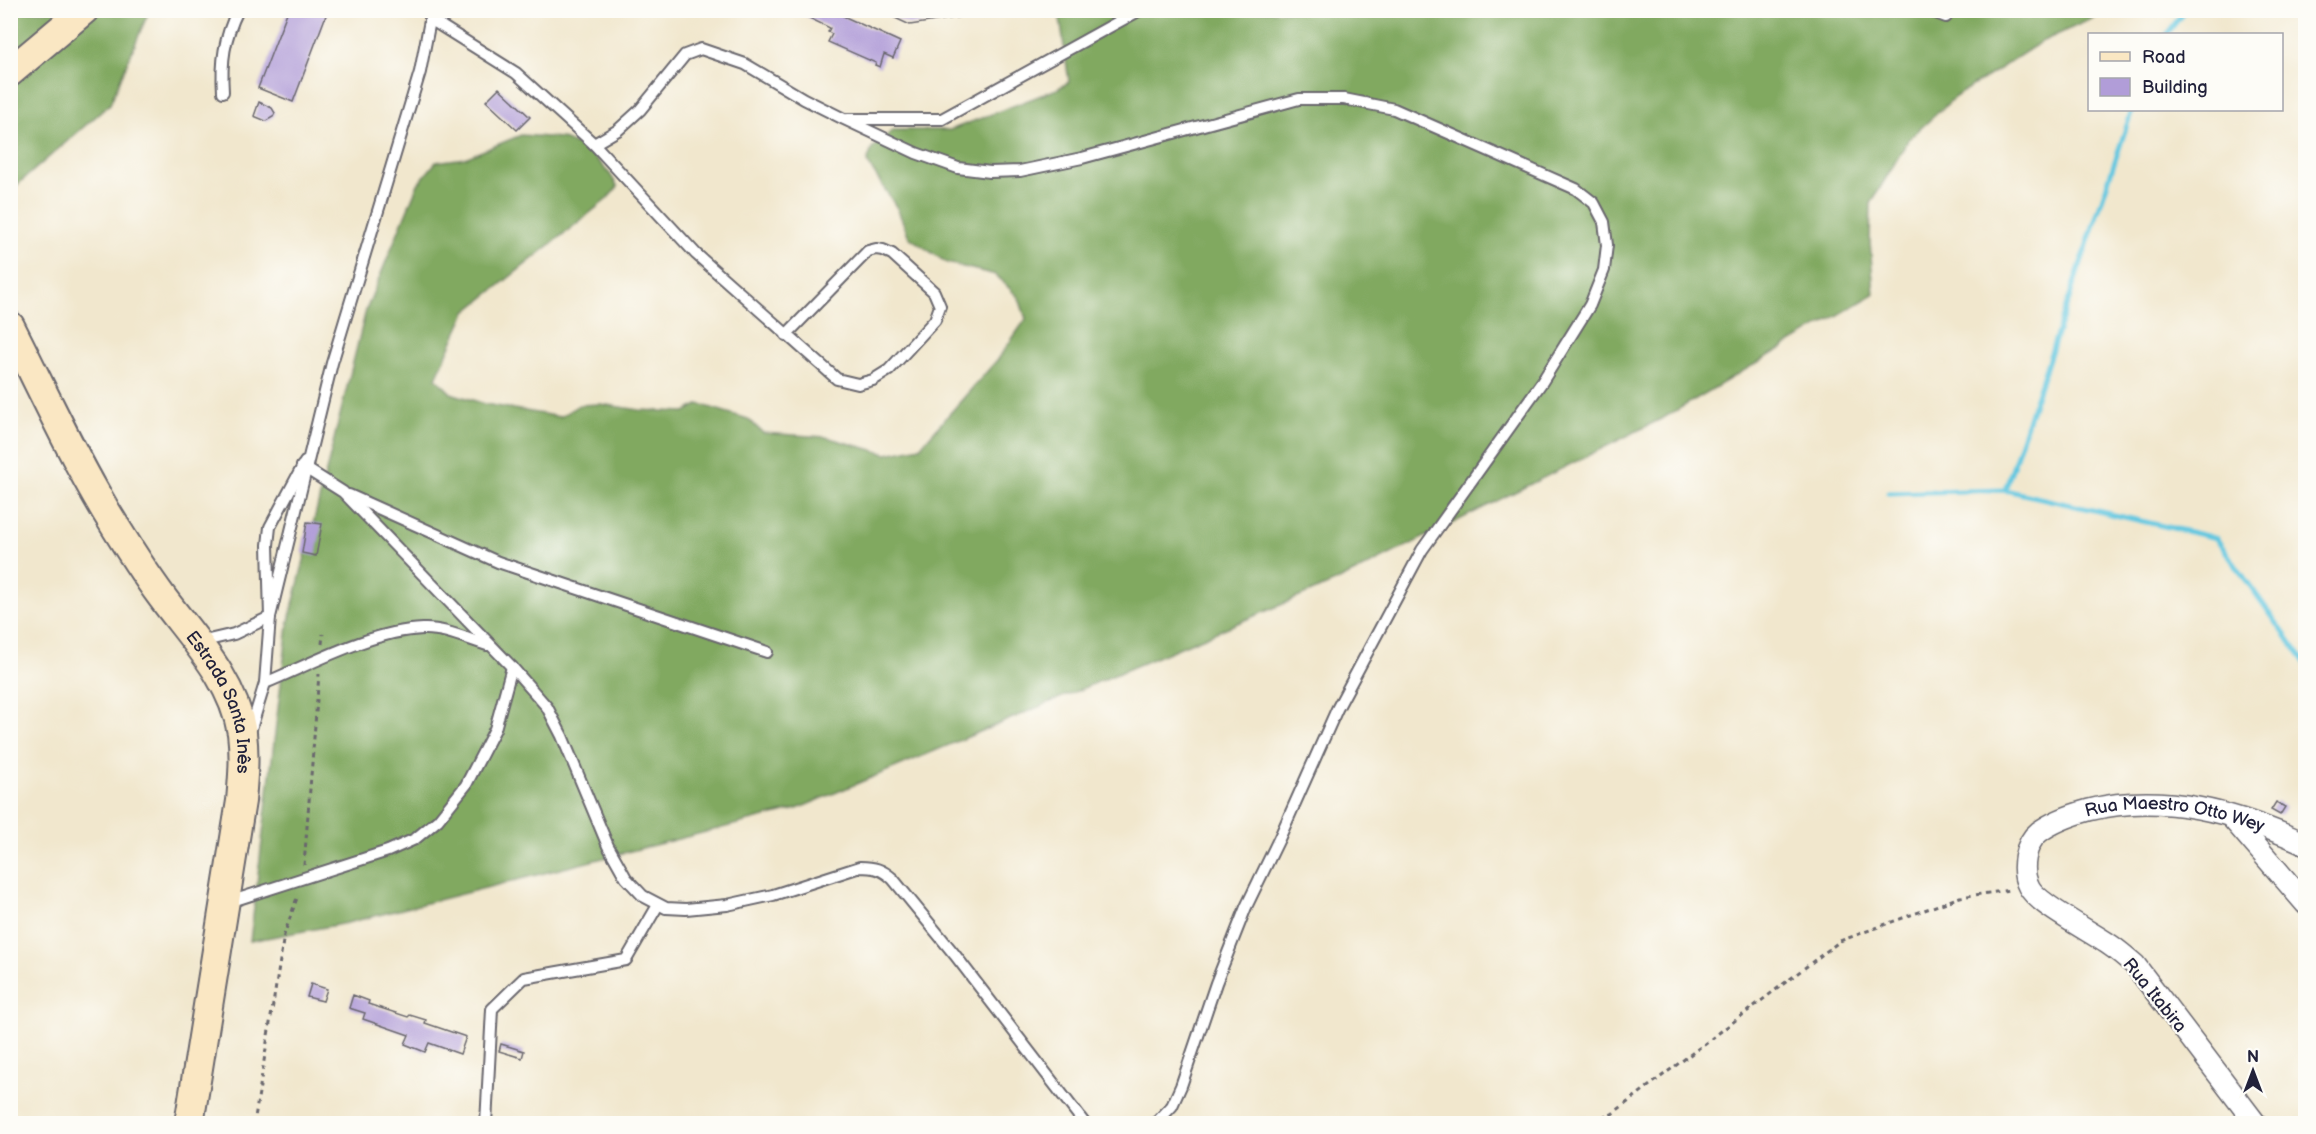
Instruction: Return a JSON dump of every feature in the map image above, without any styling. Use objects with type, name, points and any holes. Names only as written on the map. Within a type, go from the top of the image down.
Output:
[{"type":"main road","points":[[10,72],[84,10]]},
{"type":"main road","name":"Estrada Santa Inês","points":[[10,326],[71,449],[106,512],[161,596],[216,669],[227,690],[242,731],[244,753],[241,801],[189,1124]]},
{"type":"street","name":"Rua Maestro Otto Wey","points":[[2029,887],[2025,872],[2026,850],[2033,837],[2067,816],[2100,807],[2134,802],[2192,806],[2229,814],[2306,844]]},
{"type":"street","points":[[2229,814],[2306,904]]},
{"type":"street","name":"Rua Itabira","points":[[2029,887],[2039,898],[2111,945],[2135,965],[2256,1124]]},
{"type":"lane","points":[[223,92],[223,53],[238,10]]},
{"type":"lane","points":[[844,119],[942,118],[1140,10]]},
{"type":"lane","points":[[1928,10],[1946,17]]},
{"type":"lane","points":[[270,617],[305,465],[332,363],[420,72],[431,15],[516,73],[594,144],[696,254],[786,335],[837,379],[858,384],[873,380],[889,370],[935,320],[940,306],[934,292],[892,254],[876,249],[868,252],[786,335]]},
{"type":"lane","points":[[594,144],[618,130],[640,110],[685,55],[701,49],[745,64],[804,99],[844,119],[916,153],[958,168],[1010,172],[1082,158],[1299,99],[1344,99],[1394,110],[1576,189],[1594,203],[1604,222],[1607,245],[1604,270],[1590,305],[1542,382],[1422,550],[1337,709],[1246,907],[1216,983],[1181,1086],[1172,1106],[1155,1124]]},
{"type":"lane","points":[[305,465],[343,492],[498,562],[767,652]]},
{"type":"lane","points":[[244,753],[265,683],[270,617],[268,545],[270,527],[305,465]]},
{"type":"lane","points":[[343,492],[512,667],[547,707],[562,736],[608,846],[626,878],[643,896],[666,908],[686,909],[727,905],[773,895],[860,867],[882,870],[893,879],[955,954],[1085,1124]]},
{"type":"lane","points":[[197,642],[234,634],[270,617]]},
{"type":"lane","points":[[265,683],[389,634],[425,628],[489,645]]},
{"type":"lane","points":[[225,903],[387,851],[415,839],[438,820],[466,785],[495,729],[512,667]]},
{"type":"lane","points":[[486,1124],[492,1009],[524,978],[626,960],[658,905]]},
{"type":"path","points":[[1585,1124],[1612,1114],[1840,941],[1960,897],[2029,887]]},
{"type":"green space","points":[[11,11],[149,11],[110,104],[11,190]]},
{"type":"green space","points":[[1059,11],[2109,11],[2041,42],[1955,97],[1909,139],[1871,203],[1870,242],[1874,294],[1665,417],[1335,582],[797,809],[347,923],[250,941],[288,625],[366,310],[418,184],[436,162],[465,158],[521,135],[561,138],[587,149],[610,174],[618,187],[606,200],[466,312],[436,378],[451,393],[485,404],[560,417],[579,405],[600,404],[640,410],[685,412],[699,404],[748,419],[763,433],[826,437],[887,454],[920,447],[998,359],[1026,319],[1019,298],[996,275],[947,263],[909,237],[897,208],[867,162],[872,149],[893,130],[950,130],[1057,89],[1069,82]]},
{"type":"building","points":[[288,10],[328,10],[293,102],[258,88]]},
{"type":"building","points":[[793,10],[830,10],[900,42],[893,58],[884,54],[880,67],[875,65],[876,63],[828,42],[832,34],[828,32],[830,28]]},
{"type":"building","points":[[878,10],[992,10],[992,12],[910,25]]},
{"type":"building","points":[[499,88],[530,117],[517,130],[486,101]]},
{"type":"building","points":[[259,102],[272,108],[275,113],[273,117],[266,121],[254,116]]},
{"type":"building","points":[[307,522],[322,524],[316,556],[302,553]]},
{"type":"building","points":[[2276,802],[2285,807],[2280,815],[2271,810]]},
{"type":"building","points":[[311,984],[327,989],[323,1001],[307,997]]},
{"type":"building","points":[[353,995],[369,1001],[368,1004],[408,1017],[410,1015],[426,1020],[425,1023],[466,1037],[460,1054],[429,1043],[425,1052],[405,1044],[409,1035],[363,1019],[365,1013],[349,1008]]},
{"type":"building","points":[[501,1044],[524,1051],[522,1058],[499,1051]]},
{"type":"waterway","points":[[2168,33],[2185,10]]},
{"type":"waterway","points":[[2005,490],[2132,111]]},
{"type":"waterway","points":[[1888,493],[2005,490],[2216,538],[2306,664]]}]
